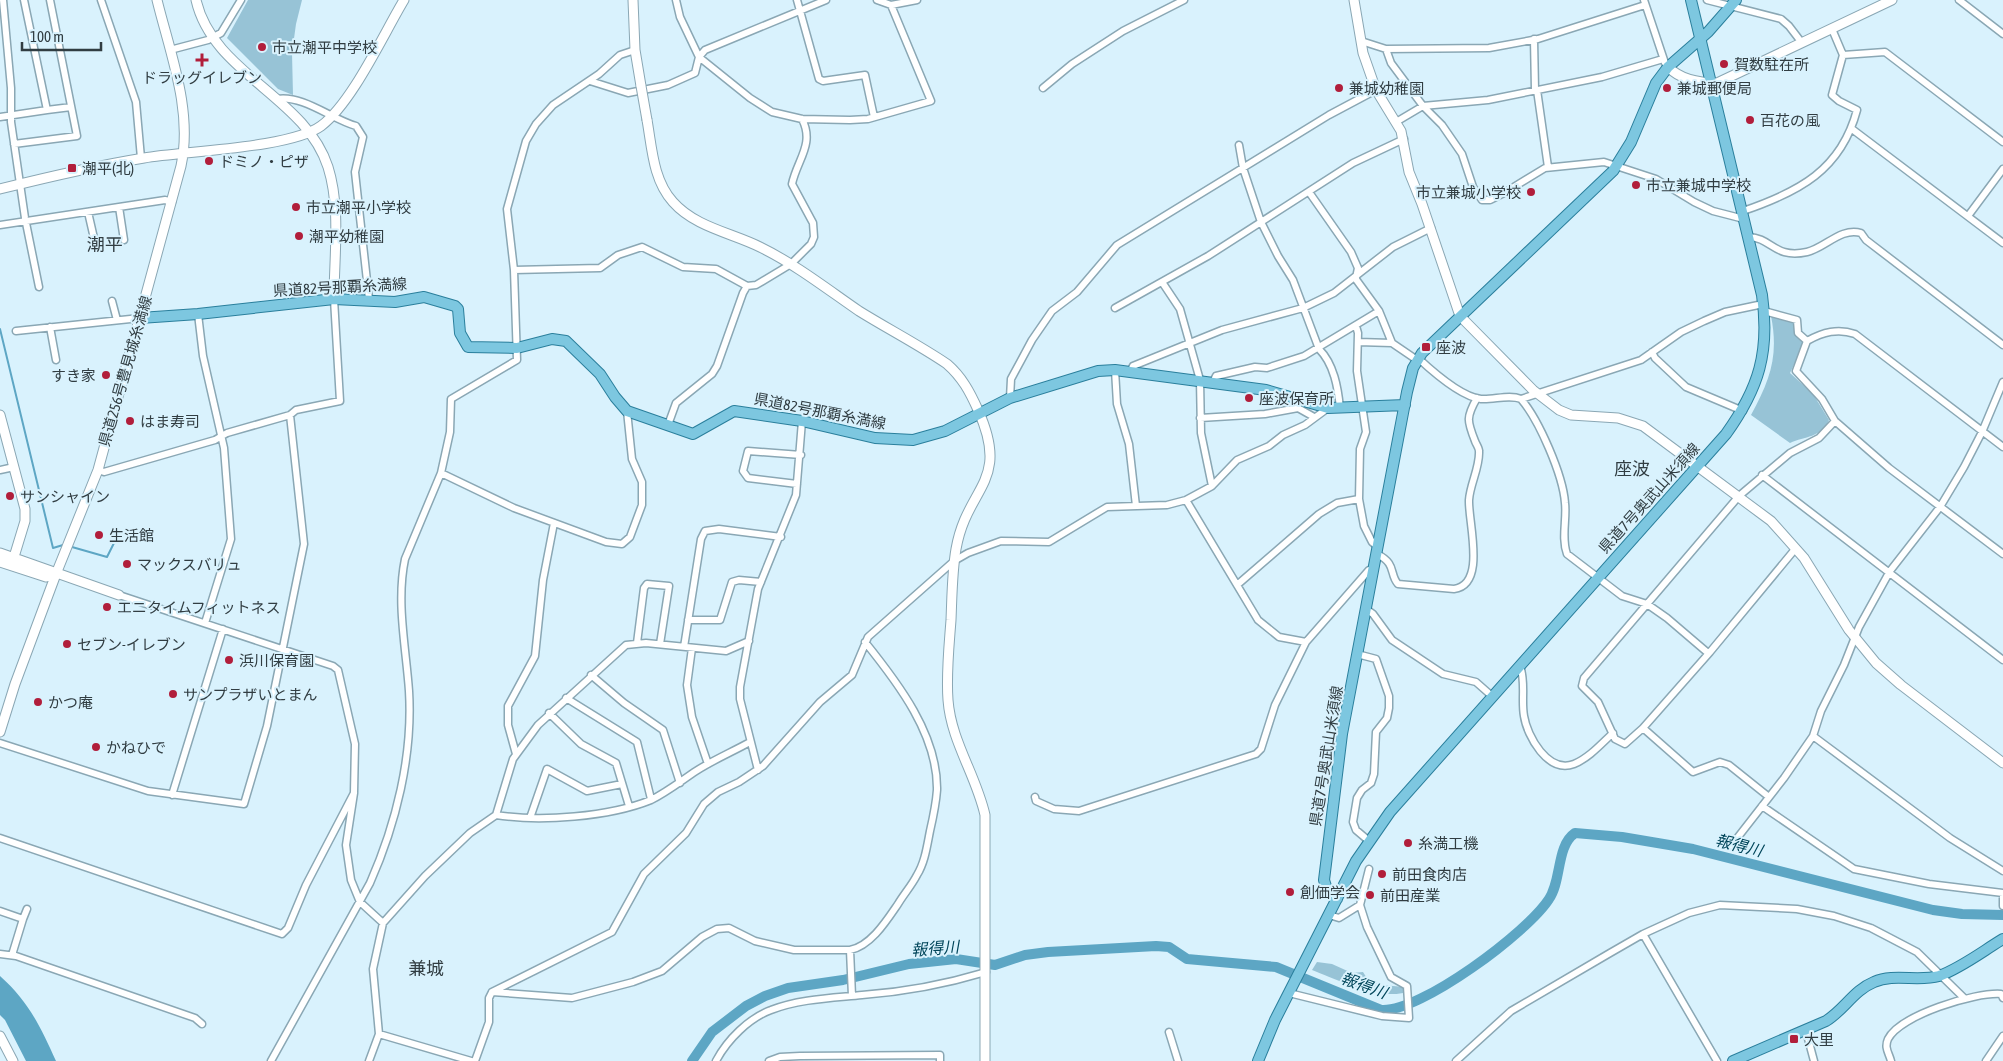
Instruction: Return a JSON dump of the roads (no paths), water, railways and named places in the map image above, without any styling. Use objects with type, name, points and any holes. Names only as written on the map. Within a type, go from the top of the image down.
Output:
[{"type":"main road","name":"県道7号奥武山米須線","points":[[1258,1061],[1290,990],[1369,840],[1390,812],[1726,434],[1743,410],[1754,387],[1762,361],[1765,336],[1763,307],[1749,236],[1690,0]]},
{"type":"main road","points":[[1418,359],[1460,316],[1575,209],[1617,166],[1631,142],[1665,63],[1700,40],[1734,3]]},
{"type":"main road","name":"県道82号那覇糸満線","points":[[140,318],[198,314],[334,299],[369,299],[395,302],[424,297],[458,309],[460,333],[468,347],[517,348],[552,339],[566,341],[600,374],[614,397],[627,411],[693,434],[734,411],[802,421],[875,438],[913,440],[940,433],[1010,398],[1098,371],[1115,370],[1131,370],[1266,390],[1299,405],[1328,408],[1405,405]]},
{"type":"main road","name":"県道7号奥武山米須線","points":[[1337,899],[1326,890],[1324,880],[1342,734],[1405,405],[1418,359]]},
{"type":"main road","points":[[1733,1061],[1806,1031],[1834,1017],[1861,989],[1872,982],[1889,978],[1940,976],[2003,939]]},
{"type":"street","points":[[3,0],[13,116],[11,122],[39,287]]},
{"type":"street","points":[[24,0],[47,110]]},
{"type":"street","points":[[14,144],[77,136],[50,0]]},
{"type":"street","points":[[101,0],[136,102],[141,158]]},
{"type":"street","name":"県道256号豊見城糸満線","points":[[0,732],[15,684],[56,574],[98,470],[184,152],[184,112],[158,0]]},
{"type":"street","points":[[98,470],[104,472],[221,438],[227,433],[290,415],[296,410],[340,401],[334,299],[332,186],[328,166],[310,132],[230,56],[214,38],[200,14],[196,0]]},
{"type":"street","points":[[170,50],[214,38],[221,34],[241,0]]},
{"type":"street","points":[[0,189],[86,168],[141,158],[284,140],[310,132],[320,127],[342,106],[404,0]]},
{"type":"street","points":[[633,0],[635,50],[659,179],[664,190],[681,210],[694,219],[760,247],[791,264],[865,314],[947,364],[957,372],[969,390],[990,442],[992,456],[990,468],[963,524],[954,561],[948,701],[954,734],[976,784],[985,815],[986,1061]]},
{"type":"street","points":[[676,0],[680,17],[699,57],[763,108],[802,119],[850,120],[874,117],[931,101],[891,5]]},
{"type":"street","points":[[797,0],[820,79],[823,81],[865,75],[874,117]]},
{"type":"street","points":[[590,81],[628,93],[668,85],[695,73],[699,57],[705,50],[826,0]]},
{"type":"street","points":[[877,0],[891,5],[917,0]]},
{"type":"street","points":[[1043,88],[1072,64],[1123,31],[1184,0]]},
{"type":"street","points":[[1354,0],[1361,41],[1376,90],[1404,139],[1409,172],[1431,228],[1460,316],[1538,395],[1559,410],[1571,415],[1618,418],[1635,422],[1698,465],[1770,521],[1796,548],[1855,636],[1886,672],[2003,763]]},
{"type":"street","points":[[1707,0],[1734,3],[1781,19],[1802,43]]},
{"type":"street","points":[[1361,41],[1386,48],[1489,48],[1574,29],[1645,2],[1665,63],[1676,75],[1710,83],[1725,80],[1892,0]]},
{"type":"street","points":[[1959,0],[2003,34]]},
{"type":"street","points":[[1386,48],[1391,63],[1423,106],[1442,125],[1462,154],[1473,187],[1482,200],[1490,200],[1504,194],[1548,167],[1604,162],[1656,179],[1713,211],[1744,215],[1794,190],[1834,160],[1852,128],[1857,110],[1839,101],[1832,95],[1843,54],[1832,29]]},
{"type":"street","points":[[1534,39],[1536,90],[1548,167]]},
{"type":"street","points":[[271,1061],[360,902],[386,843],[410,740],[402,574],[405,559],[441,473],[450,432],[451,399],[517,360],[514,270],[507,209],[526,141],[545,113],[590,81],[620,55],[635,50]]},
{"type":"street","points":[[1843,54],[1885,52],[2003,142]]},
{"type":"street","points":[[1396,122],[1423,106],[1481,101],[1665,63]]},
{"type":"street","points":[[1010,398],[1011,379],[1032,340],[1052,311],[1077,292],[1117,245],[1329,115],[1376,90]]},
{"type":"street","points":[[277,99],[287,98],[356,126],[362,137],[355,172],[369,299]]},
{"type":"street","points":[[0,117],[71,107]]},
{"type":"street","points":[[514,270],[600,268],[618,255],[642,247],[683,267],[716,269],[747,286],[756,285],[791,264],[811,244],[814,237],[813,223],[792,184],[807,145],[806,128],[802,119]]},
{"type":"street","points":[[1852,128],[2003,243]]},
{"type":"street","points":[[1115,308],[1208,256],[1354,163],[1404,139]]},
{"type":"street","points":[[1239,145],[1243,168],[1261,222],[1278,256],[1293,280],[1319,349],[1338,386],[1340,408]]},
{"type":"street","points":[[1968,216],[2003,168]]},
{"type":"street","points":[[1309,192],[1351,252],[1358,268],[1355,278]]},
{"type":"street","points":[[0,225],[165,200],[172,202]]},
{"type":"street","points":[[119,208],[124,240]]},
{"type":"street","points":[[88,212],[96,247]]},
{"type":"street","points":[[1131,370],[1133,366],[1222,330],[1304,308],[1334,293],[1393,247],[1431,228]]},
{"type":"street","points":[[1749,236],[1757,237],[1779,252],[1801,253],[1816,249],[1844,233],[1861,233],[1866,240],[2003,345]]},
{"type":"street","points":[[1355,278],[1379,311],[1392,343]]},
{"type":"street","points":[[1162,282],[1180,309],[1188,345],[1200,380],[1200,433],[1212,486]]},
{"type":"street","points":[[668,425],[676,403],[712,374],[717,366],[742,293],[747,286]]},
{"type":"street","points":[[112,301],[117,320]]},
{"type":"street","points":[[1358,342],[1392,343],[1418,359],[1450,385],[1477,398],[1509,397],[1521,400],[1641,360],[1681,332],[1725,312],[1763,307],[1797,320],[1798,333],[1807,340]]},
{"type":"street","points":[[1214,382],[1216,376],[1255,367],[1268,368],[1319,349],[1379,311]]},
{"type":"street","points":[[198,314],[203,356],[224,448],[231,539],[205,623]]},
{"type":"street","points":[[16,331],[140,318]]},
{"type":"street","points":[[1356,326],[1358,342],[1357,371],[1366,432],[1360,449],[1359,500],[1364,526],[1372,542],[1390,565],[1398,584],[1454,589],[1462,588],[1468,582],[1474,564],[1469,500],[1479,451],[1469,427],[1468,416],[1477,398]]},
{"type":"street","points":[[50,328],[56,360]]},
{"type":"street","points":[[1807,340],[1830,332],[1855,334],[2003,447]]},
{"type":"street","points":[[1807,340],[1796,371],[1822,399],[1835,421],[1889,468],[2003,554]]},
{"type":"street","points":[[1652,352],[1655,358],[1686,387],[1743,410]]},
{"type":"street","points":[[1115,370],[1117,404],[1129,444],[1136,506]]},
{"type":"street","points":[[1731,846],[1813,736],[1821,711],[1855,636],[1890,571],[1940,507],[1982,432],[2003,382]]},
{"type":"street","points":[[1521,400],[1539,426],[1561,485],[1565,502],[1567,554],[1629,600],[1647,604],[1667,618],[1708,653]]},
{"type":"street","points":[[1200,418],[1265,414],[1299,405],[1314,416]]},
{"type":"street","points":[[379,1034],[473,1061],[488,1022],[488,998],[492,992],[612,932],[644,874],[686,833],[704,804],[718,792],[758,770],[782,747],[820,702],[852,675],[865,642],[954,561],[968,553],[1001,541],[1049,542],[1100,510],[1166,505],[1186,500],[1212,486],[1236,460],[1269,446],[1283,435],[1305,425],[1314,416],[1328,408]]},
{"type":"street","points":[[441,473],[490,498],[554,523],[616,544],[622,544],[630,538],[642,505],[642,482],[632,459],[627,411]]},
{"type":"street","points":[[0,415],[26,514],[23,531],[14,557]]},
{"type":"street","points":[[0,743],[148,791],[244,804],[267,726],[304,544],[290,415]]},
{"type":"street","points":[[758,770],[739,693],[761,582],[781,537],[796,495],[801,455],[802,421]]},
{"type":"street","points":[[1796,548],[1643,728],[1625,744],[1616,739],[1598,702],[1582,686],[1582,682],[1739,496],[1790,453],[1819,438],[1835,421]]},
{"type":"street","points":[[797,484],[748,478],[743,472],[748,451],[801,455]]},
{"type":"street","points":[[0,470],[14,467]]},
{"type":"street","points":[[1762,475],[1874,561],[1890,571],[2003,660]]},
{"type":"street","points":[[1186,500],[1258,620],[1267,629],[1279,636],[1306,642]]},
{"type":"street","points":[[1237,585],[1320,514],[1337,503],[1359,500]]},
{"type":"street","points":[[516,754],[508,725],[508,706],[514,691],[526,675],[535,656],[544,572],[554,523]]},
{"type":"street","points":[[684,647],[701,539],[705,531],[719,529],[781,537]]},
{"type":"street","points":[[0,553],[48,568],[56,574],[333,666],[338,670],[354,734],[354,793],[346,845],[351,880],[360,902],[383,923]]},
{"type":"street","points":[[0,562],[46,576],[56,574]]},
{"type":"street","points":[[1035,797],[1036,801],[1054,809],[1079,812],[1256,754],[1261,749],[1275,704],[1306,642],[1369,570],[1374,570]]},
{"type":"street","points":[[688,620],[720,620],[732,582],[738,580],[761,582]]},
{"type":"street","points":[[637,643],[644,588],[647,584],[651,583],[668,586],[660,644]]},
{"type":"street","points":[[1366,609],[1373,614],[1392,640],[1443,674],[1476,682],[1493,697]]},
{"type":"street","points":[[172,795],[224,629]]},
{"type":"street","points":[[369,1061],[379,1034],[373,969],[383,923],[425,876],[470,833],[496,815],[516,754],[550,713],[621,648],[637,643],[726,651],[748,641]]},
{"type":"street","points":[[492,992],[572,998],[633,982],[662,971],[702,937],[716,929],[729,928],[763,943],[794,950],[850,951],[867,942],[884,923],[918,875],[926,849],[937,789],[932,756],[923,733],[903,694],[865,642]]},
{"type":"street","points":[[692,648],[687,685],[692,717],[708,764]]},
{"type":"street","points":[[1357,654],[1376,659],[1389,696],[1387,718],[1376,732],[1374,774],[1370,783],[1357,798],[1353,822],[1356,830],[1369,840]]},
{"type":"street","points":[[1520,666],[1524,675],[1524,715],[1532,740],[1546,758],[1561,764],[1573,764],[1614,733]]},
{"type":"street","points":[[591,675],[624,703],[663,730],[680,783]]},
{"type":"street","points":[[566,698],[637,742],[652,799]]},
{"type":"street","points":[[550,713],[580,744],[616,763],[629,806]]},
{"type":"street","points":[[1643,728],[1693,772],[1720,762],[1729,765],[1769,797]]},
{"type":"street","points":[[1813,736],[1950,838],[2003,871]]},
{"type":"street","points":[[496,815],[530,818],[575,816],[629,806],[652,799],[708,764],[750,742]]},
{"type":"street","points":[[530,818],[547,769],[587,791],[622,784]]},
{"type":"street","points":[[0,838],[282,934],[288,928],[314,868],[354,793]]},
{"type":"street","points":[[1762,806],[1854,869],[1948,887],[2003,894],[2003,906]]},
{"type":"street","points":[[1290,990],[1382,1016],[1409,1018],[1407,986],[1391,976],[1367,927],[1360,905],[1369,870]]},
{"type":"street","points":[[1329,915],[1339,918],[1360,905]]},
{"type":"street","points":[[1456,1061],[1511,1011],[1643,934],[1689,913],[1711,907],[1740,905],[1797,909],[1834,916],[1881,932],[1917,952],[1964,998]]},
{"type":"street","points":[[12,955],[27,909]]},
{"type":"street","points":[[0,911],[23,919]]},
{"type":"street","points":[[1643,934],[1717,1061]]},
{"type":"street","points":[[850,951],[852,994]]},
{"type":"street","points":[[0,954],[12,955],[195,1018],[202,1024]]},
{"type":"street","points":[[716,1061],[738,1033],[760,1015],[784,1006],[852,994],[943,984],[986,972]]},
{"type":"street","points":[[1891,1061],[1886,1051],[1887,1041],[1895,1031],[1919,1016],[1964,998],[1989,993],[2001,994],[2003,998]]},
{"type":"street","points":[[1806,1031],[1814,1061]]},
{"type":"street","points":[[1169,1032],[1178,1061]]},
{"type":"street","points":[[0,1036],[12,1061]]},
{"type":"street","points":[[1986,1061],[2003,1036]]},
{"type":"street","points":[[768,1061],[780,1057],[838,1056],[940,1056],[940,1061]]},
{"type":"waterway","points":[[0,329],[53,548],[63,545]]},
{"type":"waterway","points":[[72,547],[107,557],[114,543]]},
{"type":"waterway","name":"報得川","points":[[692,1061],[712,1032],[746,1006],[765,996],[788,988],[843,980],[909,964],[956,959],[995,965],[1025,955],[1048,952],[1156,946],[1169,947],[1187,959],[1276,967],[1381,1010],[1399,1007],[1421,999],[1446,985],[1472,968],[1519,931],[1549,899],[1556,882],[1565,846],[1575,833],[1622,837],[1693,849],[1933,910],[1962,914],[2003,915]]},
{"type":"place","name":"市立潮平中学校","points":[[262,47]]},
{"type":"place","name":"ドラッグイレブン","points":[[202,60]]},
{"type":"place","name":"賀数駐在所","points":[[1724,64]]},
{"type":"place","name":"兼城幼稚園","points":[[1339,88]]},
{"type":"place","name":"兼城郵便局","points":[[1667,88]]},
{"type":"place","name":"百花の風","points":[[1750,120]]},
{"type":"place","name":"ドミノ・ピザ","points":[[209,161]]},
{"type":"place","name":"潮平(北)","points":[[72,168]]},
{"type":"place","name":"市立兼城中学校","points":[[1636,185]]},
{"type":"place","name":"市立兼城小学校","points":[[1531,192]]},
{"type":"place","name":"市立潮平小学校","points":[[296,207]]},
{"type":"place","name":"潮平幼稚園","points":[[299,236]]},
{"type":"place","name":"座波","points":[[1426,347]]},
{"type":"place","name":"すき家","points":[[106,375]]},
{"type":"place","name":"座波保育所","points":[[1249,398]]},
{"type":"place","name":"はま寿司","points":[[130,421]]},
{"type":"place","name":"サンシャイン","points":[[10,496]]},
{"type":"place","name":"生活館","points":[[99,535]]},
{"type":"place","name":"マックスバリュ","points":[[127,564]]},
{"type":"place","name":"エニタイムフィットネス","points":[[107,607]]},
{"type":"place","name":"セブン-イレブン","points":[[67,644]]},
{"type":"place","name":"浜川保育園","points":[[229,660]]},
{"type":"place","name":"サンプラザいとまん","points":[[173,694]]},
{"type":"place","name":"かつ庵","points":[[38,702]]},
{"type":"place","name":"かねひで","points":[[96,747]]},
{"type":"place","name":"糸満工機","points":[[1408,843]]},
{"type":"place","name":"前田食肉店","points":[[1382,874]]},
{"type":"place","name":"創価学会","points":[[1290,892]]},
{"type":"place","name":"前田産業","points":[[1370,895]]},
{"type":"place","name":"大里","points":[[1794,1039]]},
{"type":"district","name":"潮平","points":[[105,244]]},
{"type":"district","name":"座波","points":[[1632,468]]},
{"type":"district","name":"兼城","points":[[426,968]]}]
